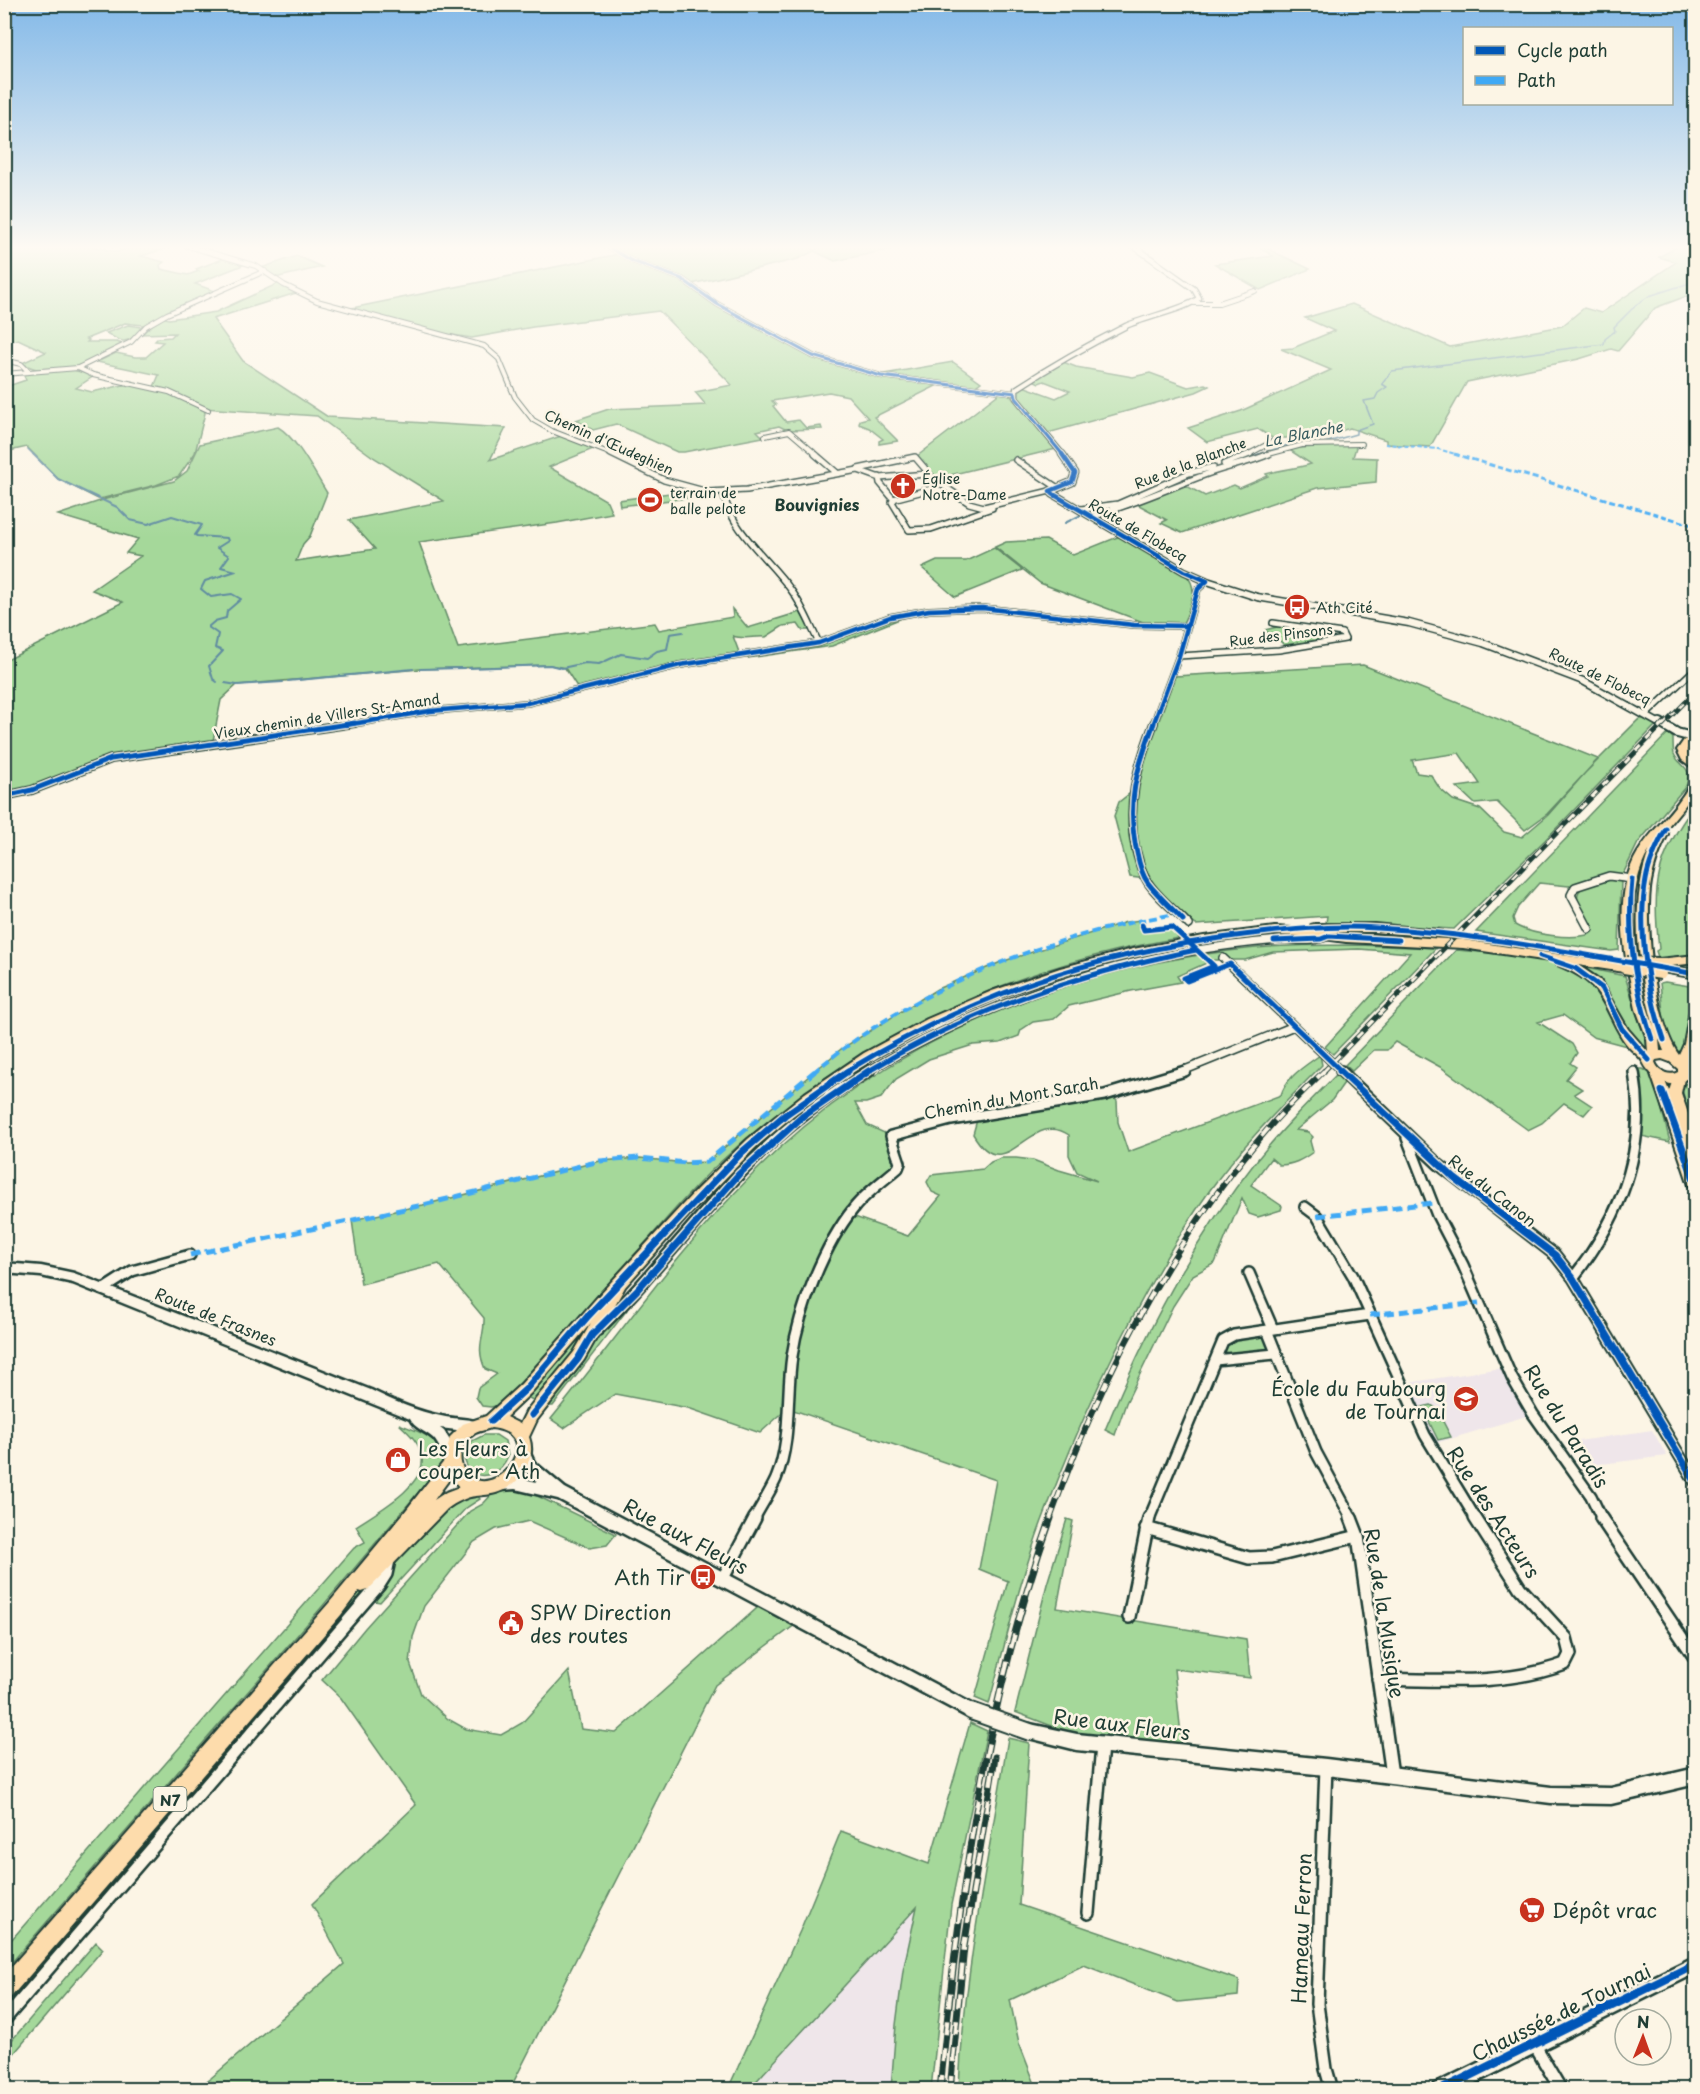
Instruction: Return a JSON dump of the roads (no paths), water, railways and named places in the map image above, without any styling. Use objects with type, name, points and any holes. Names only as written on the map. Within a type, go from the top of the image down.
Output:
[{"type":"main road","points":[[1695,738],[1683,746],[1684,758],[1695,768]]},
{"type":"main road","points":[[1684,1070],[1667,1079],[1652,1070],[1651,1058],[1654,1043],[1645,1021],[1636,982],[1629,924],[1632,879],[1637,863],[1650,840],[1680,804],[1694,785],[1695,780]]},
{"type":"main road","points":[[1684,1070],[1659,1027],[1643,930],[1643,893],[1646,874],[1657,844],[1666,829],[1695,794]]},
{"type":"main road","points":[[491,1422],[512,1405],[604,1298],[688,1208],[754,1141],[784,1115],[851,1067],[903,1037],[980,1000],[1072,968],[1171,944],[1275,931],[1333,927],[1418,931],[1525,945],[1623,965]]},
{"type":"main road","points":[[1275,931],[1432,941],[1695,974]]},
{"type":"main road","points":[[1529,952],[1575,968],[1594,980],[1608,996],[1627,1037],[1651,1058]]},
{"type":"main road","points":[[1660,968],[1695,959]]},
{"type":"main road","points":[[1660,968],[1695,980]]},
{"type":"main road","points":[[1695,1011],[1691,1025],[1691,1049],[1675,1093],[1695,1158]]},
{"type":"main road","points":[[1651,1058],[1663,1054],[1684,1070]]},
{"type":"main road","points":[[1657,1074],[1695,1185]]},
{"type":"main road","name":"Route de Frasnes","points":[[4,1268],[57,1274],[104,1289],[366,1394],[409,1414],[453,1426],[475,1426]]},
{"type":"main road","points":[[521,1436],[509,1425],[491,1422],[475,1426],[460,1438],[452,1459],[460,1480],[477,1488],[498,1484],[518,1469],[524,1455],[521,1436],[532,1415],[565,1376],[592,1335],[622,1281]]},
{"type":"main road","name":"Route de Frasnes","points":[[409,1414],[439,1435],[452,1459]]},
{"type":"main road","name":"Rue aux Fleurs","points":[[524,1455],[529,1466],[560,1493],[971,1711],[1030,1732],[1077,1742],[1326,1767],[1551,1795],[1590,1796],[1628,1793],[1695,1776]]},
{"type":"main road","name":"N7","points":[[335,1609],[356,1579],[433,1492],[452,1459]]},
{"type":"main road","name":"Rue aux Fleurs","points":[[498,1484],[515,1483],[560,1493]]},
{"type":"main road","name":"N7","points":[[4,1990],[335,1609],[441,1504],[452,1497],[477,1488]]},
{"type":"main road","name":"Chaussée de Tournai","points":[[1441,2090],[1695,1964]]},
{"type":"street","points":[[4,374],[78,368],[130,343]]},
{"type":"street","name":"Chemin d'Œudeghien","points":[[472,343],[484,346],[499,359],[510,387],[522,408],[538,424],[599,448],[677,486],[700,491],[723,492],[763,488],[915,458],[927,474]]},
{"type":"street","points":[[788,343],[813,356],[881,376],[1015,393]]},
{"type":"street","points":[[1015,393],[1030,379],[1096,343]]},
{"type":"street","points":[[4,360],[21,364],[28,371]]},
{"type":"street","points":[[78,368],[93,375],[169,392],[208,410]]},
{"type":"street","points":[[858,470],[879,477],[927,474],[969,503],[984,507],[996,506],[1050,491],[1072,482],[1075,473],[1055,444],[1016,398],[1015,393]]},
{"type":"street","points":[[765,436],[789,431],[837,473]]},
{"type":"street","name":"Rue de la Blanche","points":[[1086,512],[1118,504],[1189,473],[1240,459],[1272,442]]},
{"type":"street","points":[[1086,512],[1130,506],[1153,494],[1215,471],[1248,463],[1275,451],[1302,446],[1362,444]]},
{"type":"street","points":[[1016,460],[1058,488]]},
{"type":"street","points":[[879,477],[880,483],[893,499],[892,502],[909,530],[920,531],[982,513],[996,506]]},
{"type":"street","points":[[893,499],[931,489]]},
{"type":"street","name":"Route de Flobecq","points":[[1050,491],[1174,565],[1208,581],[1265,599],[1391,619],[1463,636],[1582,681],[1677,733],[1695,738]]},
{"type":"street","points":[[723,492],[725,502],[743,531],[794,595],[819,643]]},
{"type":"street","points":[[1189,925],[1147,882],[1140,866],[1130,818],[1143,748],[1179,656],[1198,589],[1208,581]]},
{"type":"street","name":"Vieux chemin de Villers St-Amand","points":[[4,796],[25,793],[89,765],[111,759],[280,736],[430,711],[526,703],[686,664],[819,643],[898,615],[949,609],[992,609],[1142,626],[1188,626]]},
{"type":"street","name":"Rue des Pinsons","points":[[1179,656],[1279,650],[1345,639],[1342,633],[1273,623]]},
{"type":"street","points":[[1646,716],[1695,668]]},
{"type":"street","points":[[1677,733],[1683,746]]},
{"type":"street","points":[[1589,929],[1571,895],[1575,887],[1609,876],[1632,879]]},
{"type":"street","points":[[592,1335],[620,1310],[692,1225],[755,1158],[818,1105],[892,1057],[949,1026],[992,1008],[1087,975],[1210,948],[1321,939],[1329,936]]},
{"type":"street","name":"Rue du Canon","points":[[1223,958],[1454,1178],[1555,1255],[1573,1278],[1695,1483]]},
{"type":"street","name":"Chemin du Mont Sarah","points":[[723,1578],[776,1478],[782,1460],[792,1354],[802,1315],[820,1269],[852,1209],[898,1168],[900,1163],[891,1136],[951,1120],[1105,1095],[1184,1071],[1294,1026]]},
{"type":"street","points":[[1573,1278],[1603,1238],[1627,1177],[1639,1117],[1634,1072]]},
{"type":"street","name":"Rue du Paradis","points":[[1405,1133],[1437,1215],[1463,1265],[1512,1378],[1533,1414],[1591,1496],[1605,1525],[1695,1659]]},
{"type":"street","name":"Rue des Acteurs","points":[[1305,1207],[1317,1216],[1353,1276],[1425,1435],[1440,1462],[1520,1588],[1566,1638],[1570,1654],[1565,1664],[1546,1672],[1505,1677],[1378,1679]]},
{"type":"street","points":[[104,1289],[132,1271],[190,1255]]},
{"type":"street","name":"Rue de la Musique","points":[[1250,1273],[1270,1330],[1275,1354],[1316,1452],[1350,1514],[1358,1536],[1392,1776]]},
{"type":"street","points":[[1129,1617],[1146,1528],[1166,1470],[1223,1341],[1227,1338],[1270,1330],[1370,1315]]},
{"type":"street","points":[[1215,1360],[1275,1354]]},
{"type":"street","points":[[1146,1528],[1249,1558],[1272,1557],[1358,1536]]},
{"type":"street","points":[[4,2020],[379,1585],[386,1574],[390,1556]]},
{"type":"street","points":[[1088,1913],[1102,1745]]},
{"type":"street","name":"Hameau Ferron","points":[[1326,1767],[1317,2004],[1326,2069],[1332,2090]]},
{"type":"street","points":[[1534,2043],[1561,2090]]},
{"type":"waterway","name":"La Blanche","points":[[1324,443],[1356,434],[1356,430],[1373,424],[1364,401],[1375,399],[1378,393],[1387,387],[1382,384],[1392,371],[1604,343]]},
{"type":"waterway","name":"La Blanche","points":[[1256,455],[1288,445],[1318,443]]},
{"type":"waterway","points":[[28,449],[58,479],[117,507],[130,520],[148,524],[172,516],[202,525],[195,535],[197,536],[227,538],[228,541],[217,548],[229,556],[221,567],[236,571],[205,581],[201,589],[211,597],[232,594],[241,599],[227,611],[226,618],[215,621],[208,627],[218,634],[215,648],[223,651],[209,666],[213,679],[217,682]]},
{"type":"waterway","name":"La Blanche","points":[[1240,461],[1260,454]]},
{"type":"waterway","name":"La Blanche","points":[[1161,489],[1193,474]]},
{"type":"waterway","name":"La Blanche","points":[[1092,512],[1108,509]]},
{"type":"waterway","name":"La Blanche","points":[[1065,523],[1083,514]]},
{"type":"waterway","points":[[469,668],[550,665],[562,668],[585,663],[599,664],[621,654],[647,658],[657,651],[667,649],[670,634],[683,632]]},
{"type":"waterway","points":[[420,669],[464,668]]},
{"type":"waterway","points":[[288,681],[413,669]]},
{"type":"waterway","points":[[225,683],[237,685],[283,682]]},
{"type":"railway","points":[[1663,725],[1696,691]]},
{"type":"railway","points":[[1323,1072],[1664,723]]},
{"type":"railway","points":[[1050,1519],[1092,1413],[1116,1361],[1172,1261],[1203,1213],[1237,1167],[1279,1116],[1323,1072]]},
{"type":"railway","points":[[940,2090],[956,1945],[978,1800],[1008,1658],[1051,1518]]},
{"type":"railway","points":[[950,2090],[964,1947],[995,1757]]},
{"type":"place","name":"Église Notre-Dame","points":[[903,486]]},
{"type":"place","name":"terrain de balle pelote","points":[[650,500]]},
{"type":"place","name":"Ath Cité","points":[[1297,607]]},
{"type":"place","name":"École du Faubourg de Tournai","points":[[1466,1399]]},
{"type":"place","name":"Les Fleurs à couper - Ath","points":[[398,1460]]},
{"type":"place","name":"Ath Tir","points":[[703,1577]]},
{"type":"place","name":"SPW Direction des routes","points":[[511,1623]]},
{"type":"place","name":"Dépôt vrac","points":[[1532,1910]]},
{"type":"district","name":"Bouvignies","points":[[817,504]]}]
